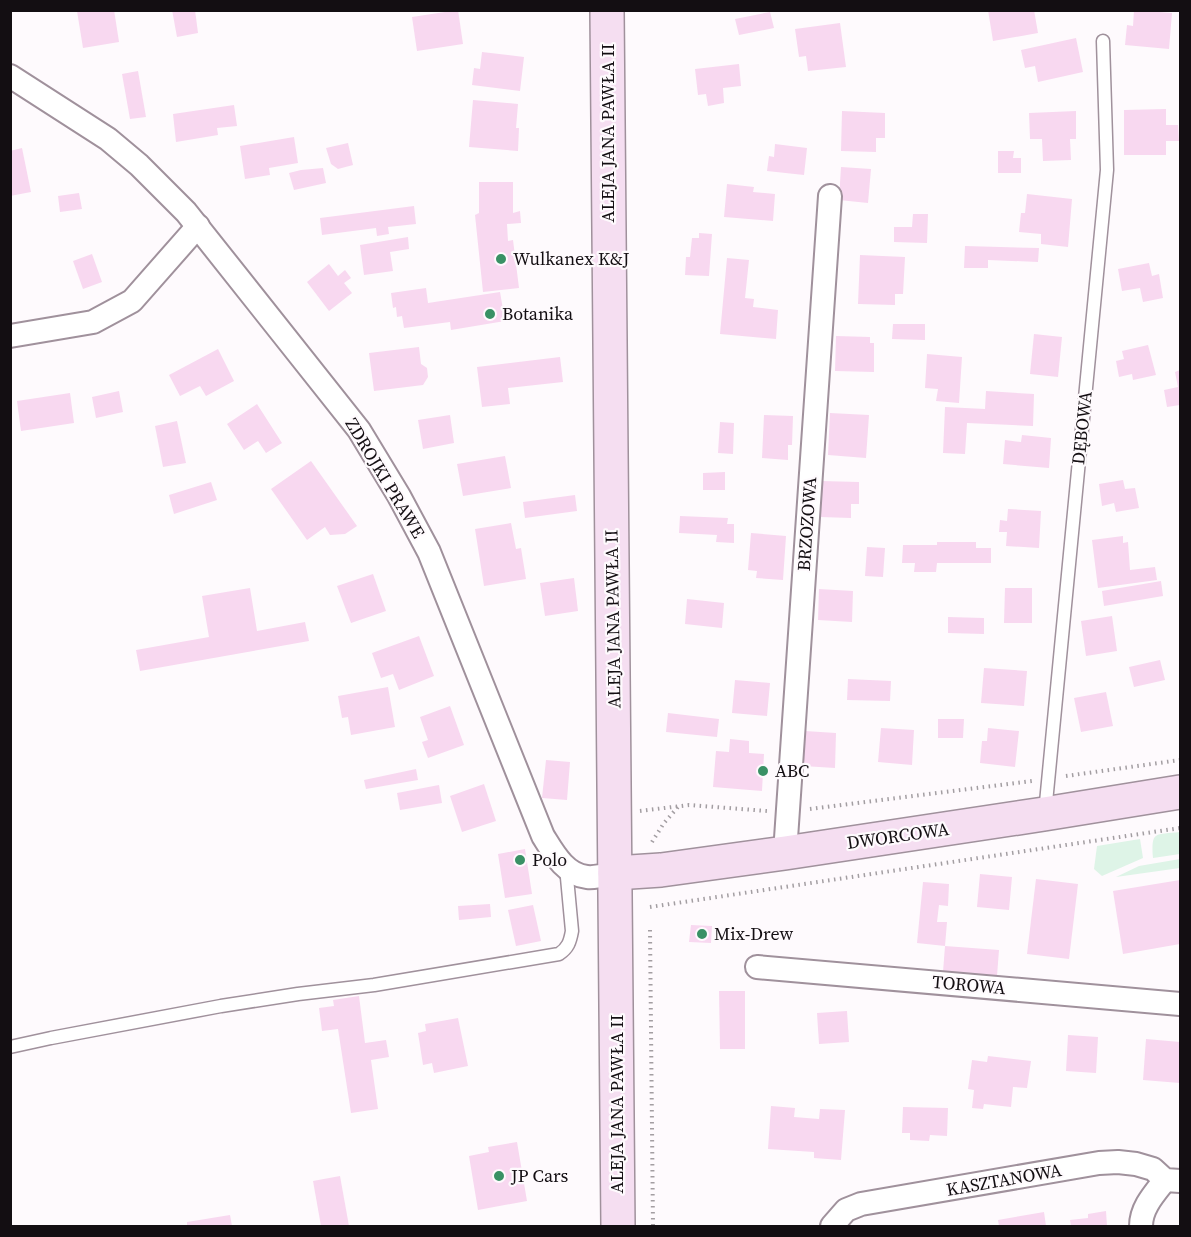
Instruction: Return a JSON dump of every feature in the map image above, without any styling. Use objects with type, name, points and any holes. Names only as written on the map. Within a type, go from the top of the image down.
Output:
[{"type":"main road","name":"ALEJA JANA PAWŁA II","points":[[607,10],[618,1227]]},
{"type":"main road","name":"DWORCOWA","points":[[615,873],[661,870],[785,853],[1180,792]]},
{"type":"street","name":"ZDROJKI PRAWE","points":[[10,76],[108,139],[139,165],[186,212],[359,430],[399,496],[429,552],[543,836],[559,861],[566,867]]},
{"type":"street","name":"BRZOZOWA","points":[[785,853],[830,196]]},
{"type":"street","points":[[10,336],[93,322],[132,301],[198,226]]},
{"type":"street","points":[[566,867],[588,878],[615,873]]},
{"type":"street","name":"TOROWA","points":[[757,967],[1180,1004]]},
{"type":"street","name":"KASZTANOWA","points":[[832,1227],[846,1210],[861,1204],[1099,1163],[1136,1164],[1153,1169],[1173,1180]]},
{"type":"street","points":[[1141,1227],[1144,1210],[1151,1198],[1173,1180]]},
{"type":"lane","name":"DĘBOWA","points":[[1044,814],[1107,170],[1103,41]]},
{"type":"lane","points":[[10,1047],[221,1006],[374,985],[559,954],[566,949],[572,931],[566,867]]},
{"type":"path","points":[[636,812],[689,805],[788,812],[1048,779],[1180,759]]},
{"type":"path","points":[[652,842],[678,806]]},
{"type":"path","points":[[650,907],[1180,828]]},
{"type":"path","points":[[650,930],[653,1227]]},
{"type":"green space","points":[[1180,832],[1180,854],[1153,858],[1153,843],[1156,836]]},
{"type":"green space","points":[[1140,839],[1143,858],[1102,876],[1094,869],[1097,846]]},
{"type":"green space","points":[[1180,859],[1180,868],[1116,877],[1139,866]]},
{"type":"building","points":[[114,10],[119,42],[83,48],[77,11]]},
{"type":"building","points":[[172,10],[195,10],[198,33],[177,37]]},
{"type":"building","points":[[458,10],[463,44],[417,51],[412,17]]},
{"type":"building","points":[[988,10],[1034,10],[1038,33],[993,41]]},
{"type":"building","points":[[1134,10],[1172,13],[1169,49],[1125,45],[1127,25],[1133,26]]},
{"type":"building","points":[[770,12],[774,28],[739,35],[735,19]]},
{"type":"building","points":[[840,23],[846,67],[808,71],[806,56],[799,57],[795,29]]},
{"type":"building","points":[[1076,38],[1083,72],[1038,82],[1035,66],[1025,68],[1021,50]]},
{"type":"building","points":[[482,52],[524,57],[520,91],[472,85],[474,68],[480,69]]},
{"type":"building","points":[[739,64],[741,86],[723,88],[724,103],[708,106],[706,94],[698,95],[695,69]]},
{"type":"building","points":[[138,71],[146,117],[130,119],[122,74]]},
{"type":"building","points":[[473,100],[518,104],[516,128],[519,128],[518,151],[469,147]]},
{"type":"building","points":[[234,105],[237,126],[217,128],[218,135],[176,142],[173,114]]},
{"type":"building","points":[[1166,109],[1166,125],[1178,125],[1179,141],[1166,141],[1166,155],[1124,155],[1124,110]]},
{"type":"building","points":[[842,111],[885,113],[885,138],[876,138],[876,152],[841,151]]},
{"type":"building","points":[[1076,111],[1076,139],[1070,139],[1071,160],[1043,161],[1042,139],[1030,139],[1029,113]]},
{"type":"building","points":[[294,137],[298,163],[269,168],[270,175],[245,179],[240,146]]},
{"type":"building","points":[[348,143],[353,165],[338,169],[331,164],[326,148]]},
{"type":"building","points":[[775,144],[807,148],[804,175],[767,171],[769,156],[774,157]]},
{"type":"building","points":[[22,148],[31,192],[10,196],[10,151]]},
{"type":"building","points":[[998,151],[1014,151],[1013,158],[1021,158],[1021,173],[998,173]]},
{"type":"building","points":[[841,167],[871,169],[868,203],[839,200]]},
{"type":"building","points":[[323,168],[326,183],[294,190],[289,173]]},
{"type":"building","points":[[479,182],[513,182],[513,213],[520,211],[521,223],[507,224],[508,241],[513,240],[519,288],[483,292],[475,215],[479,213]]},
{"type":"building","points":[[727,184],[754,187],[753,192],[775,194],[773,221],[724,217]]},
{"type":"building","points":[[79,193],[82,209],[60,212],[58,196]]},
{"type":"building","points":[[1027,194],[1072,199],[1068,247],[1041,244],[1041,234],[1019,232],[1021,213],[1025,213]]},
{"type":"building","points":[[414,206],[416,224],[388,227],[389,234],[377,236],[376,228],[322,235],[320,218]]},
{"type":"building","points":[[913,214],[928,214],[927,243],[894,242],[894,227],[912,227]]},
{"type":"building","points":[[699,233],[712,234],[709,276],[685,275],[686,257],[690,257],[692,238],[699,238]]},
{"type":"building","points":[[408,237],[409,249],[390,252],[393,271],[364,275],[360,245]]},
{"type":"building","points":[[965,246],[1039,248],[1038,262],[988,260],[988,268],[964,268]]},
{"type":"building","points":[[92,254],[102,282],[83,289],[73,261]]},
{"type":"building","points":[[860,255],[905,257],[903,294],[895,294],[895,305],[858,304]]},
{"type":"building","points":[[727,258],[749,260],[745,298],[754,299],[753,307],[778,310],[776,339],[720,334]]},
{"type":"building","points":[[1149,263],[1152,276],[1159,274],[1163,298],[1143,302],[1140,288],[1122,291],[1118,269]]},
{"type":"building","points":[[329,264],[338,276],[345,270],[351,278],[344,283],[352,293],[329,311],[307,282]]},
{"type":"building","points":[[426,288],[428,303],[500,292],[505,321],[451,330],[450,322],[404,328],[402,316],[397,317],[396,307],[393,308],[391,293]]},
{"type":"building","points":[[893,324],[925,324],[925,340],[892,339]]},
{"type":"building","points":[[1034,334],[1062,337],[1058,377],[1030,374]]},
{"type":"building","points":[[836,336],[870,337],[870,343],[874,343],[874,372],[835,371]]},
{"type":"building","points":[[1148,345],[1156,375],[1133,380],[1132,374],[1119,377],[1116,361],[1124,359],[1122,351]]},
{"type":"building","points":[[419,347],[421,364],[427,368],[428,377],[423,385],[374,391],[369,353]]},
{"type":"building","points":[[218,349],[234,381],[206,396],[200,386],[180,396],[169,375]]},
{"type":"building","points":[[927,354],[962,357],[959,403],[936,401],[938,389],[925,388]]},
{"type":"building","points":[[560,357],[563,382],[508,388],[510,404],[482,407],[477,367]]},
{"type":"building","points":[[1180,370],[1180,405],[1167,407],[1164,390],[1178,387],[1175,372]]},
{"type":"building","points":[[119,391],[123,412],[96,418],[92,397]]},
{"type":"building","points":[[986,391],[1034,394],[1033,426],[967,423],[965,454],[943,453],[945,407],[985,409]]},
{"type":"building","points":[[70,393],[74,423],[21,431],[17,401]]},
{"type":"building","points":[[257,404],[282,443],[266,453],[258,441],[244,450],[227,424]]},
{"type":"building","points":[[830,413],[869,415],[866,458],[828,455]]},
{"type":"building","points":[[450,415],[454,443],[423,449],[418,420]]},
{"type":"building","points":[[764,415],[793,416],[792,445],[788,445],[788,460],[762,458]]},
{"type":"building","points":[[177,421],[186,463],[163,467],[155,426]]},
{"type":"building","points":[[720,422],[734,423],[733,454],[718,453]]},
{"type":"building","points":[[1022,435],[1051,438],[1049,468],[1003,464],[1005,440],[1021,442]]},
{"type":"building","points":[[505,456],[511,488],[463,496],[457,464]]},
{"type":"building","points":[[311,461],[357,526],[345,534],[330,535],[325,527],[307,540],[271,489]]},
{"type":"building","points":[[725,472],[725,490],[703,490],[703,473]]},
{"type":"building","points":[[1123,480],[1125,489],[1135,488],[1139,508],[1116,512],[1114,503],[1102,506],[1099,484]]},
{"type":"building","points":[[821,481],[859,482],[859,504],[851,504],[851,518],[820,517]]},
{"type":"building","points":[[211,482],[217,500],[174,514],[169,495]]},
{"type":"building","points":[[575,495],[577,511],[525,518],[523,502]]},
{"type":"building","points":[[1008,509],[1041,511],[1039,548],[1006,546],[1007,532],[999,532],[1000,520],[1007,521]]},
{"type":"building","points":[[680,516],[728,518],[727,524],[734,524],[734,543],[716,542],[717,535],[679,533]]},
{"type":"building","points":[[511,523],[516,549],[521,548],[526,579],[484,586],[475,529]]},
{"type":"building","points":[[751,533],[786,536],[783,580],[756,578],[757,571],[748,570]]},
{"type":"building","points":[[1123,536],[1123,543],[1128,542],[1130,570],[1155,567],[1157,580],[1098,588],[1092,540]]},
{"type":"building","points":[[937,542],[976,542],[976,548],[991,548],[991,563],[937,563],[936,572],[914,572],[915,563],[902,563],[903,545],[937,545]]},
{"type":"building","points":[[867,547],[885,548],[883,577],[865,576]]},
{"type":"building","points":[[373,574],[386,611],[351,623],[337,586]]},
{"type":"building","points":[[574,578],[578,611],[545,616],[540,583]]},
{"type":"building","points":[[1161,581],[1163,596],[1104,606],[1102,591]]},
{"type":"building","points":[[250,588],[257,631],[305,622],[309,641],[140,671],[136,650],[209,637],[202,596]]},
{"type":"building","points":[[1005,588],[1032,588],[1032,623],[1004,623]]},
{"type":"building","points":[[819,589],[853,591],[852,622],[818,620]]},
{"type":"building","points":[[687,599],[724,603],[722,628],[685,624]]},
{"type":"building","points":[[1112,616],[1117,651],[1086,656],[1081,621]]},
{"type":"building","points":[[948,617],[984,618],[984,634],[948,633]]},
{"type":"building","points":[[419,636],[434,676],[399,690],[393,674],[381,678],[372,653]]},
{"type":"building","points":[[1160,660],[1165,680],[1134,687],[1129,667]]},
{"type":"building","points":[[984,668],[1027,671],[1024,706],[981,703]]},
{"type":"building","points":[[848,679],[891,681],[890,701],[847,700]]},
{"type":"building","points":[[735,680],[770,683],[767,716],[732,713]]},
{"type":"building","points":[[388,687],[395,727],[351,735],[348,717],[342,718],[338,696]]},
{"type":"building","points":[[1106,692],[1113,726],[1081,732],[1074,698]]},
{"type":"building","points":[[450,706],[464,745],[428,758],[422,742],[428,740],[420,717]]},
{"type":"building","points":[[668,713],[719,719],[717,737],[666,732]]},
{"type":"building","points":[[938,719],[964,719],[963,738],[938,738]]},
{"type":"building","points":[[881,728],[914,730],[912,765],[878,762]]},
{"type":"building","points":[[988,728],[1019,731],[1015,767],[980,763],[982,741],[987,741]]},
{"type":"building","points":[[805,731],[836,733],[835,768],[803,766]]},
{"type":"building","points":[[730,739],[749,741],[749,753],[764,754],[762,791],[713,787],[716,751],[729,752]]},
{"type":"building","points":[[546,760],[570,762],[567,800],[542,798]]},
{"type":"building","points":[[416,769],[418,780],[366,789],[364,780]]},
{"type":"building","points":[[484,784],[496,821],[462,832],[450,796]]},
{"type":"building","points":[[439,785],[442,803],[400,810],[397,793]]},
{"type":"building","points":[[525,849],[532,894],[505,898],[498,854]]},
{"type":"building","points":[[980,874],[1012,877],[1009,910],[977,907]]},
{"type":"building","points":[[1036,879],[1078,884],[1069,959],[1027,954]]},
{"type":"building","points":[[1180,880],[1180,944],[1123,954],[1113,891]]},
{"type":"building","points":[[923,882],[949,884],[948,906],[939,905],[937,922],[947,922],[945,946],[917,943]]},
{"type":"building","points":[[490,904],[491,917],[459,920],[458,906]]},
{"type":"building","points":[[533,905],[541,941],[516,946],[508,910]]},
{"type":"building","points":[[691,925],[712,926],[711,943],[689,942]]},
{"type":"building","points":[[945,946],[999,950],[997,976],[943,972]]},
{"type":"building","points":[[719,991],[745,991],[745,1049],[720,1049]]},
{"type":"building","points":[[359,996],[365,1043],[386,1040],[389,1057],[371,1060],[378,1109],[351,1113],[338,1029],[322,1031],[319,1008],[334,1006],[333,1000]]},
{"type":"building","points":[[847,1011],[849,1042],[819,1044],[817,1013]]},
{"type":"building","points":[[458,1018],[468,1066],[434,1073],[432,1063],[423,1065],[418,1033],[426,1031],[425,1024]]},
{"type":"building","points":[[1068,1035],[1098,1037],[1096,1073],[1066,1071]]},
{"type":"building","points":[[1146,1039],[1180,1042],[1180,1083],[1143,1080]]},
{"type":"building","points":[[988,1056],[1031,1061],[1027,1088],[1013,1087],[1011,1107],[984,1104],[983,1109],[972,1108],[974,1090],[968,1089],[972,1060],[987,1062]]},
{"type":"building","points":[[771,1106],[795,1108],[794,1117],[819,1119],[820,1109],[845,1110],[841,1160],[814,1158],[814,1152],[768,1149]]},
{"type":"building","points":[[903,1107],[948,1108],[947,1136],[930,1135],[929,1141],[910,1140],[910,1133],[902,1133]]},
{"type":"building","points":[[517,1142],[527,1201],[478,1210],[469,1156],[489,1152],[488,1147]]},
{"type":"building","points":[[340,1176],[349,1226],[321,1226],[313,1181]]},
{"type":"building","points":[[1106,1211],[1107,1226],[1071,1226],[1070,1220],[1088,1218],[1088,1214]]},
{"type":"building","points":[[1044,1212],[1046,1226],[999,1226],[998,1220]]},
{"type":"building","points":[[230,1215],[232,1226],[187,1226],[187,1222]]},
{"type":"place","name":"Wulkanex K&J","points":[[501,259]]},
{"type":"place","name":"Botanika","points":[[490,314]]},
{"type":"place","name":"ABC","points":[[763,771]]},
{"type":"place","name":"Polo","points":[[520,860]]},
{"type":"place","name":"Mix-Drew","points":[[702,934]]},
{"type":"place","name":"JP Cars","points":[[499,1176]]}]
